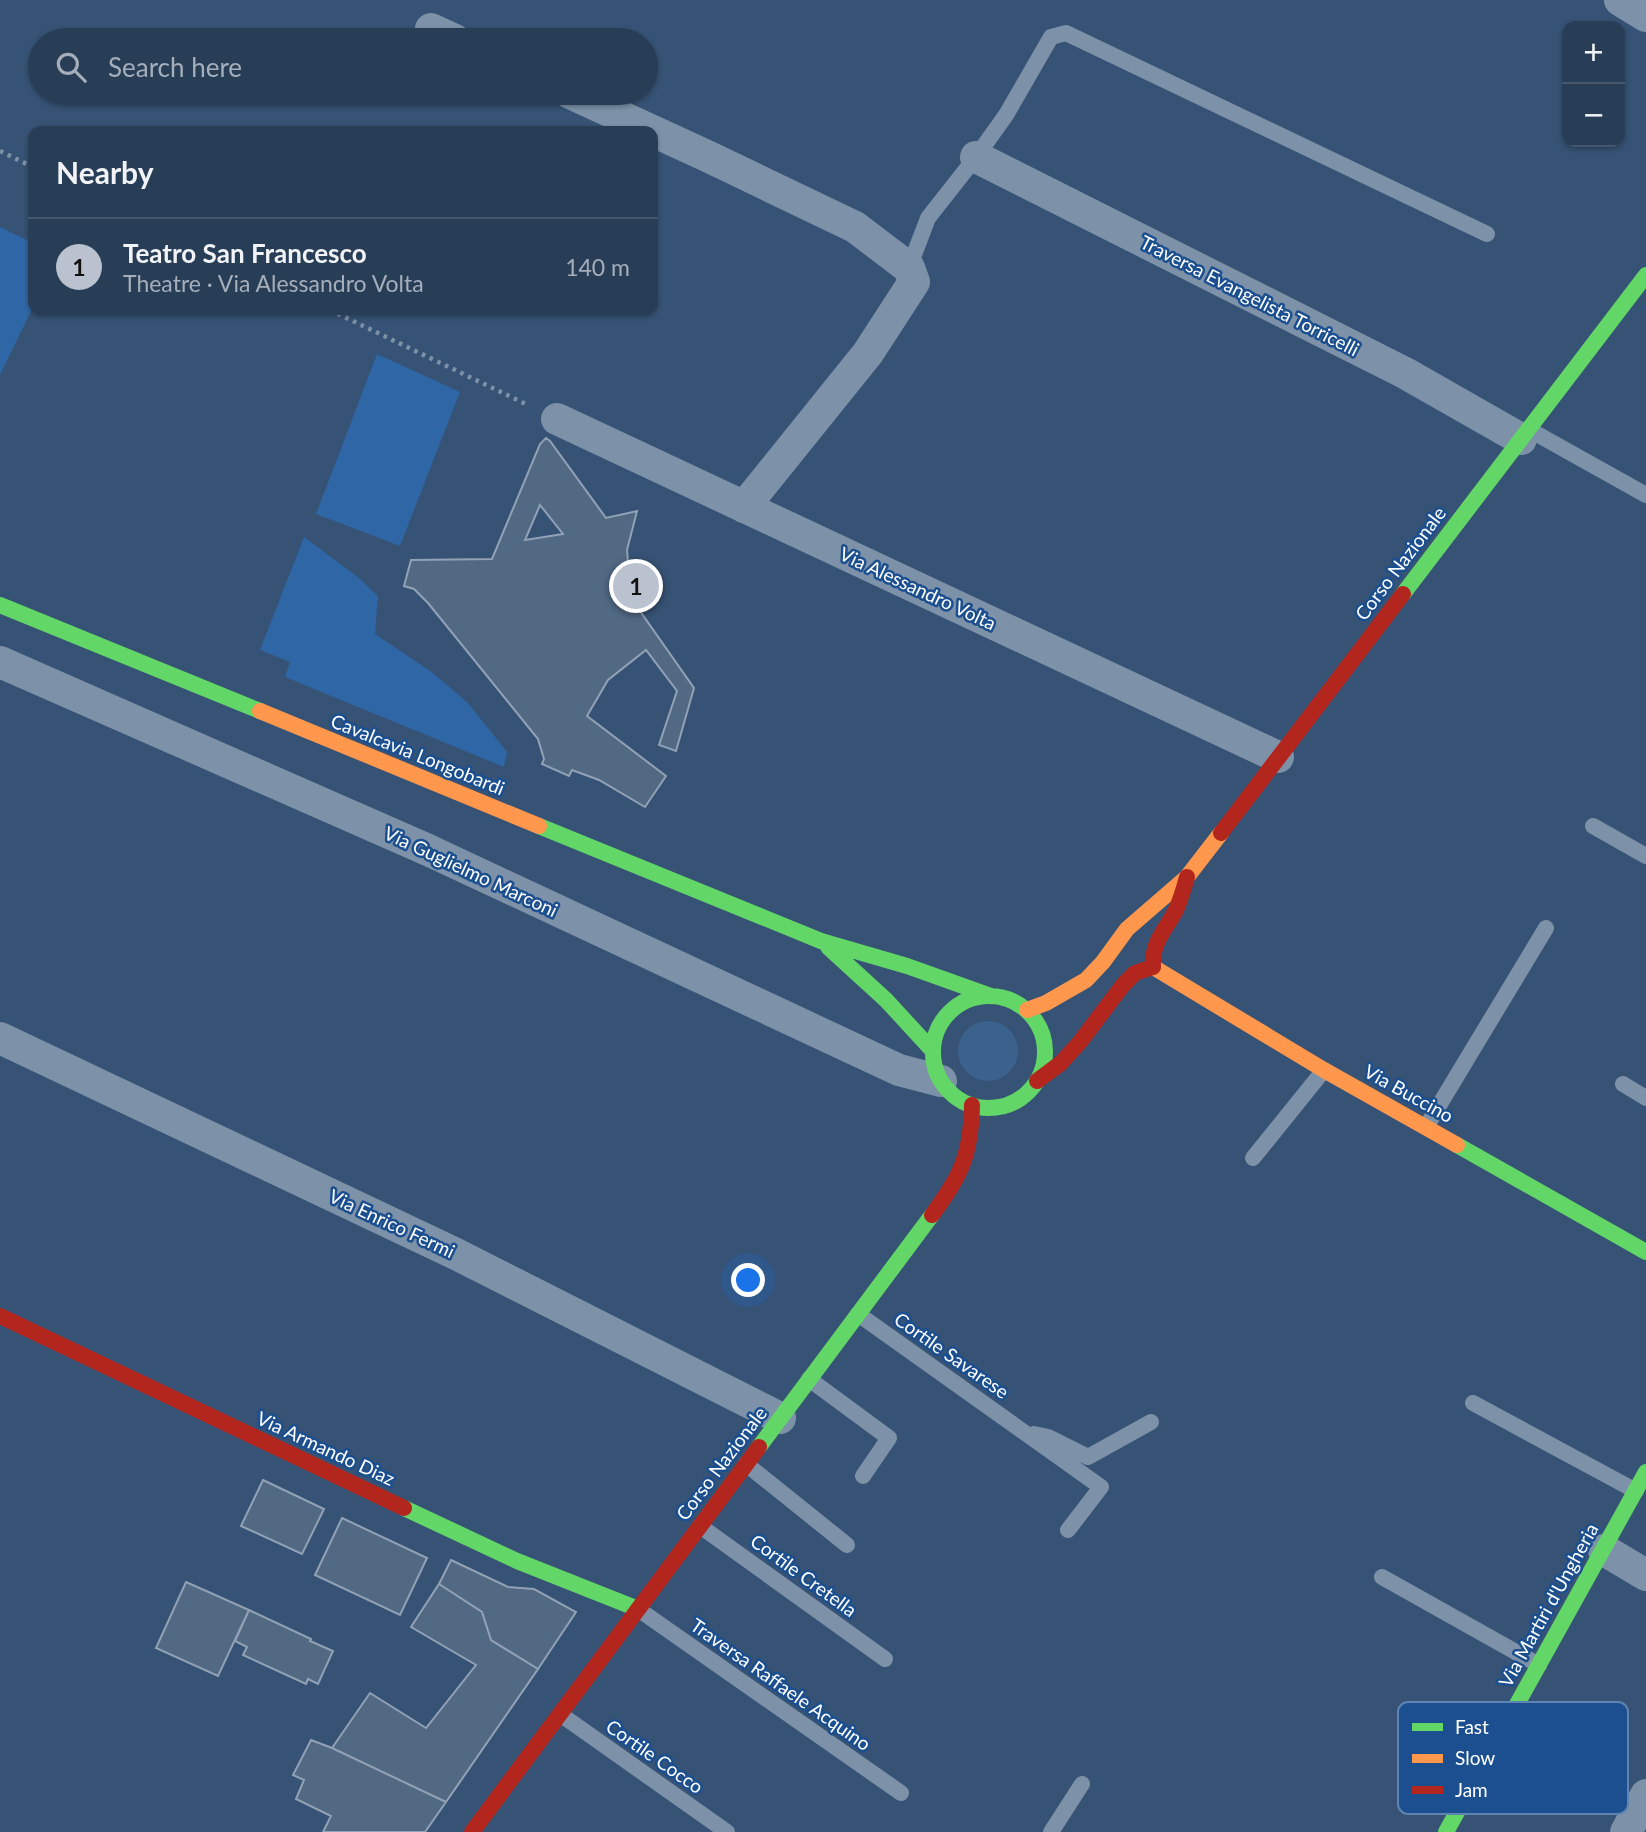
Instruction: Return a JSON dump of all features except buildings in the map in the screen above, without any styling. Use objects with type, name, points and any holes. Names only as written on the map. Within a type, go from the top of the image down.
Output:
[{"type":"main road","name":"Corso Nazionale","points":[[1027,1010],[1086,980],[1127,929],[1187,877],[1525,434],[1631,303],[1646,275]]},
{"type":"main road","name":"Cavalcavia Longobardi","points":[[0,605],[821,941],[906,966],[991,996]]},
{"type":"main road","name":"Corso Nazionale","points":[[1153,967],[1152,955],[1156,942],[1177,909],[1187,877]]},
{"type":"main road","name":"Cavalcavia Longobardi","points":[[821,941],[886,1000],[937,1066]]},
{"type":"main road","points":[[1037,1080],[1044,1062],[1044,1043],[1038,1025],[1027,1010],[1010,1000],[991,996],[974,998],[957,1005],[944,1018],[936,1034],[937,1066],[949,1091],[959,1100],[971,1105],[990,1108],[1008,1104],[1025,1095],[1037,1080],[1061,1063],[1135,973],[1153,967]]},
{"type":"main road","name":"Via Buccino","points":[[1153,967],[1324,1070],[1646,1252]]},
{"type":"main road","name":"Corso Nazionale","points":[[472,1832],[949,1192],[969,1152],[971,1105]]},
{"type":"main road","name":"Via Armando Diaz","points":[[0,1316],[517,1561],[638,1609]]},
{"type":"main road","name":"Via Martiri d'Ungheria","points":[[1518,1702],[1646,1472]]},
{"type":"main road","name":"Via Martiri d'Ungheria","points":[[1446,1832],[1456,1814]]},
{"type":"street","points":[[1620,0],[1646,16]]},
{"type":"street","points":[[596,105],[642,126]]},
{"type":"street","points":[[658,133],[855,227],[909,268],[914,282],[868,353],[744,507]]},
{"type":"street","name":"Traversa Evangelista Torricelli","points":[[976,157],[1525,434]]},
{"type":"street","name":"Via Alessandro Volta","points":[[557,419],[1278,757]]},
{"type":"street","name":"Via Guglielmo Marconi","points":[[0,662],[428,850],[899,1070],[937,1066]]},
{"type":"street","name":"Via Enrico Fermi","points":[[0,1038],[456,1254],[780,1418]]},
{"type":"street","points":[[1604,1550],[1646,1574]]},
{"type":"street","points":[[1626,1832],[1646,1795]]},
{"type":"lane","points":[[909,268],[928,218],[1006,115],[1051,37],[1066,33],[1487,234]]},
{"type":"lane","points":[[1525,434],[1646,495]]},
{"type":"lane","points":[[1593,826],[1646,856]]},
{"type":"lane","points":[[1426,1127],[1546,928]]},
{"type":"lane","points":[[1253,1158],[1324,1070]]},
{"type":"lane","points":[[1623,1084],[1646,1098]]},
{"type":"lane","name":"Cortile Savarese","points":[[858,1314],[1101,1487],[1068,1530]]},
{"type":"lane","points":[[809,1379],[889,1438],[863,1476]]},
{"type":"lane","points":[[1472,1403],[1636,1490]]},
{"type":"lane","name":"Cortile Savarese","points":[[1022,1430],[1048,1437],[1088,1457],[1152,1422]]},
{"type":"lane","points":[[746,1464],[847,1545]]},
{"type":"lane","name":"Cortile Cretella","points":[[700,1526],[885,1659]]},
{"type":"lane","points":[[1382,1577],[1539,1665]]},
{"type":"lane","name":"Traversa Raffaele Acquino","points":[[638,1609],[901,1793]]},
{"type":"lane","name":"Cortile Cocco","points":[[560,1714],[727,1832]]},
{"type":"lane","points":[[1051,1832],[1082,1784]]},
{"type":"path","points":[[0,151],[28,165]]},
{"type":"path","points":[[340,315],[557,419]]},
{"type":"shaded area","points":[[0,227],[28,241],[29,315],[0,375]]},
{"type":"shaded area","points":[[377,354],[460,392],[400,546],[316,514]]},
{"type":"shaded area","points":[[304,537],[359,578],[378,596],[375,634],[433,673],[468,703],[507,752],[504,767],[285,677],[290,662],[260,650]]},
{"type":"shaded area","points":[[988,1021],[1009,1030],[1018,1051],[1009,1072],[988,1081],[967,1072],[958,1051],[967,1030]]},
{"type":"traffic: fast","points":[[1403,594],[1646,275]]},
{"type":"traffic: fast","points":[[0,605],[260,711]]},
{"type":"traffic: fast","points":[[539,826],[821,941],[907,966],[991,996]]},
{"type":"traffic: fast","points":[[828,947],[886,1000],[933,1051]]},
{"type":"traffic: fast","points":[[989,996],[1010,1001],[1028,1013],[1040,1031],[1045,1052],[1040,1073],[1028,1091],[1010,1103],[989,1108],[968,1103],[950,1091],[938,1073],[933,1052],[938,1031],[950,1013],[968,1001],[989,996]]},
{"type":"traffic: fast","points":[[1457,1145],[1646,1252]]},
{"type":"traffic: fast","points":[[759,1447],[932,1215]]},
{"type":"traffic: fast","points":[[1518,1702],[1646,1472]]},
{"type":"traffic: fast","points":[[404,1508],[517,1561],[638,1609]]},
{"type":"traffic: fast","points":[[1446,1832],[1456,1814]]},
{"type":"traffic: slow","points":[[260,711],[539,826]]},
{"type":"traffic: slow","points":[[1027,1010],[1046,1003],[1086,980],[1127,929],[1187,877],[1221,833]]},
{"type":"traffic: slow","points":[[1153,967],[1324,1070],[1457,1145]]},
{"type":"traffic: jam","points":[[1221,833],[1403,594]]},
{"type":"traffic: jam","points":[[1153,967],[1157,943],[1176,910],[1187,877]]},
{"type":"traffic: jam","points":[[1037,1081],[1061,1063],[1135,973],[1153,967]]},
{"type":"traffic: jam","points":[[932,1215],[957,1176],[967,1151],[972,1105]]},
{"type":"traffic: jam","points":[[0,1316],[404,1508]]},
{"type":"traffic: jam","points":[[472,1832],[759,1447]]},
{"type":"place","name":"Teatro San Francesco","points":[[636,586]]}]
